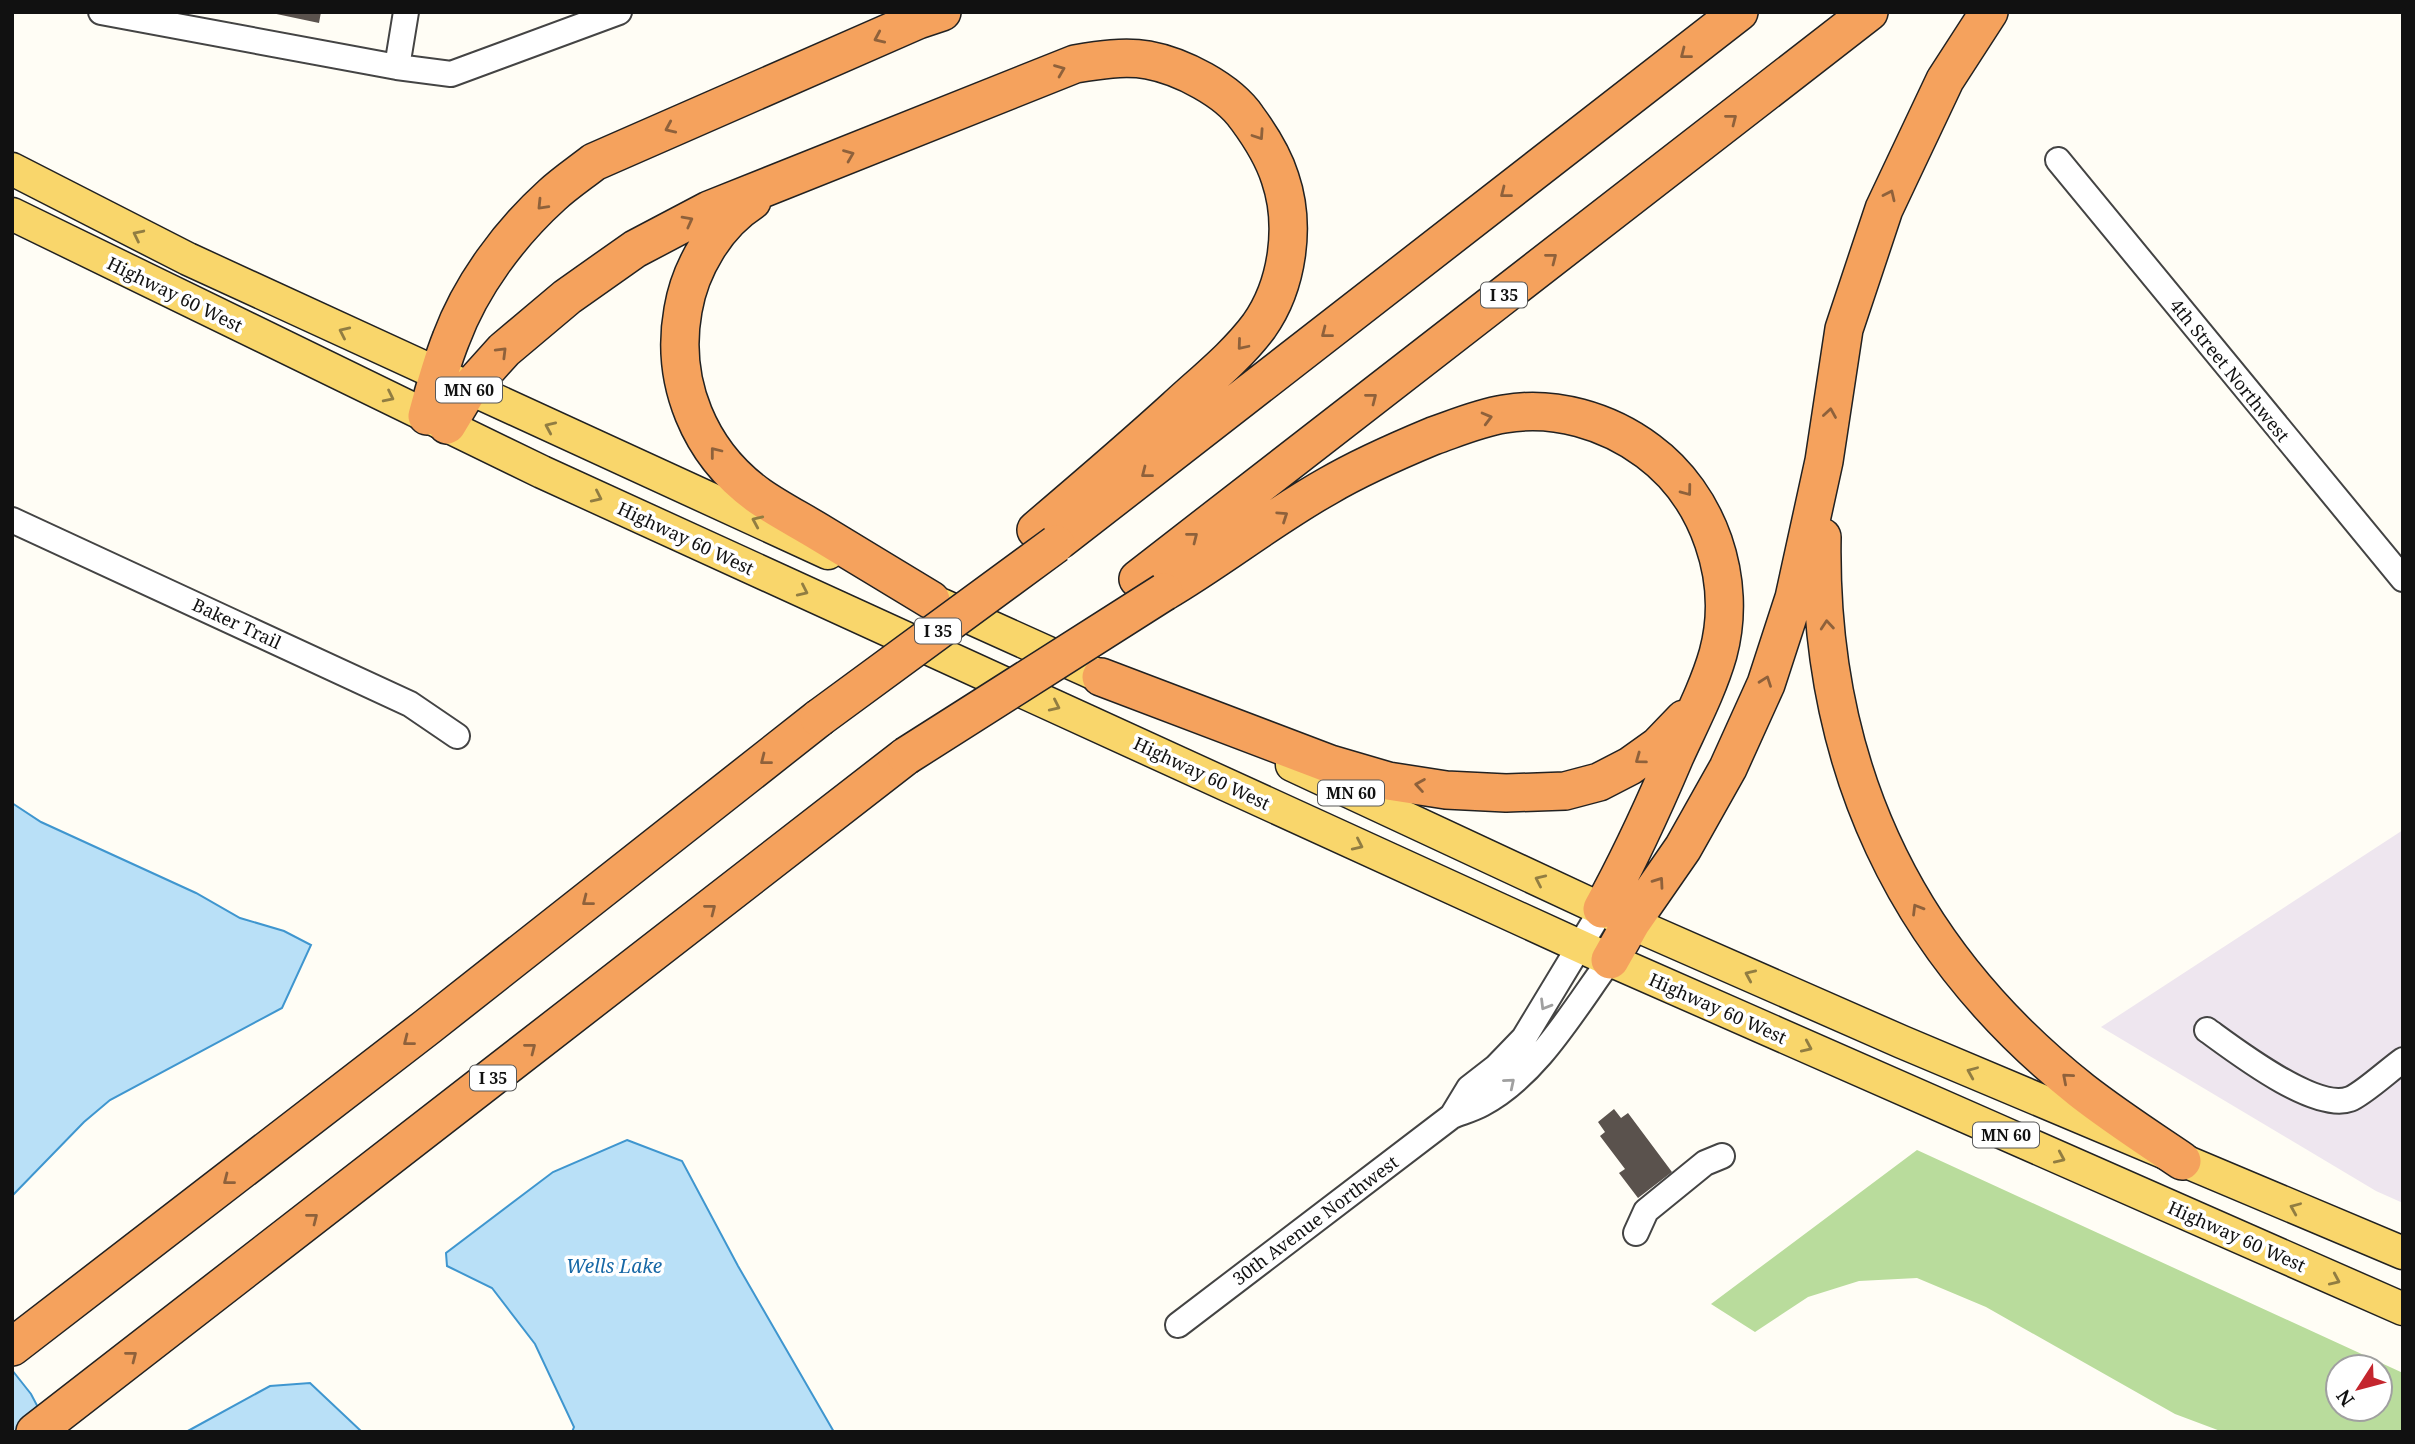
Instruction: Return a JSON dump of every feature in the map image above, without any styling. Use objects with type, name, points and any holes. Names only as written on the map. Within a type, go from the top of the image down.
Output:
[{"type":"highway","points":[[437,420],[453,383],[451,338],[465,306],[514,234],[552,195],[594,162],[918,20],[942,12]]},
{"type":"highway","points":[[21,1340],[427,1027],[1046,537],[1739,12]]},
{"type":"highway","name":"I 35","points":[[34,1432],[906,757],[1151,586],[1870,12]]},
{"type":"highway","points":[[1616,916],[1683,848],[1722,779],[1766,684],[1794,598],[1824,461],[1844,329],[1884,209],[1944,80],[1989,12]]},
{"type":"highway","points":[[453,383],[504,349],[556,305],[635,249],[709,210],[1074,64],[1111,58],[1148,60],[1184,71],[1217,89],[1245,114],[1266,146],[1281,180],[1288,216],[1287,255],[1277,290],[1266,313],[1236,353],[1136,444],[1046,537]]},
{"type":"highway","points":[[786,180],[746,205],[724,225],[702,257],[686,292],[679,330],[680,369],[690,407],[706,442],[730,472],[759,496],[931,600]]},
{"type":"highway","points":[[1151,586],[1197,573],[1327,486],[1394,452],[1464,424],[1505,414],[1546,412],[1588,419],[1627,435],[1662,461],[1690,493],[1710,530],[1721,569],[1724,611],[1718,653],[1668,774],[1616,916],[1594,953]]},
{"type":"highway","points":[[1824,461],[1822,571],[1833,687],[1853,771],[1887,857],[1920,915],[1955,963],[2003,1019],[2081,1091],[2182,1161]]},
{"type":"highway","points":[[1101,677],[1341,767],[1399,782],[1446,790],[1506,793],[1564,790],[1599,782],[1630,766],[1658,746],[1683,721],[1703,692]]},
{"type":"main road","name":"Highway 60 West","points":[[12,169],[177,254],[453,383],[1101,677],[1616,916],[1902,1042],[2403,1253]]},
{"type":"main road","name":"Highway 60 West","points":[[12,214],[555,478],[1594,953],[2403,1309]]},
{"type":"street","points":[[101,12],[397,67],[451,74],[619,12]]},
{"type":"street","points":[[397,67],[406,12]]},
{"type":"street","name":"4th Street Northwest","points":[[2058,160],[2403,579]]},
{"type":"street","name":"Baker Trail","points":[[12,520],[399,699],[457,736]]},
{"type":"street","name":"30th Avenue Northwest","points":[[1452,1116],[1469,1087],[1496,1066],[1524,1038],[1594,953]]},
{"type":"street","name":"30th Avenue Northwest","points":[[1178,1325],[1452,1116],[1483,1104],[1513,1082],[1540,1055],[1594,953]]},
{"type":"street","points":[[2207,1030],[2268,1073],[2328,1101],[2351,1099],[2403,1060]]},
{"type":"street","points":[[1636,1233],[1646,1211],[1705,1163],[1722,1156]]},
{"type":"shaded area","points":[[2403,830],[2403,1203],[2376,1191],[2101,1027]]},
{"type":"green space","points":[[1917,1150],[2359,1353],[2324,1353],[2324,1423],[2394,1423],[2394,1369],[2403,1373],[2403,1432],[2223,1432],[2175,1414],[1986,1307],[1917,1278],[1859,1281],[1808,1297],[1755,1332],[1711,1304]]},
{"type":"water","points":[[12,803],[41,822],[196,893],[240,918],[284,931],[311,945],[282,1008],[110,1100],[84,1122],[12,1196]]},
{"type":"water","name":"Wells Lake","points":[[627,1140],[682,1161],[738,1266],[834,1432],[572,1432],[574,1427],[535,1344],[492,1288],[447,1266],[446,1253],[553,1172]]},
{"type":"water","points":[[12,1370],[31,1394],[51,1432],[12,1432]]},
{"type":"water","points":[[310,1383],[362,1432],[186,1432],[270,1386]]},
{"type":"building","points":[[267,12],[321,12],[319,23]]},
{"type":"building","points":[[1614,1109],[1621,1118],[1628,1113],[1672,1172],[1638,1198],[1619,1173],[1625,1169],[1600,1136],[1605,1132],[1598,1122]]}]
